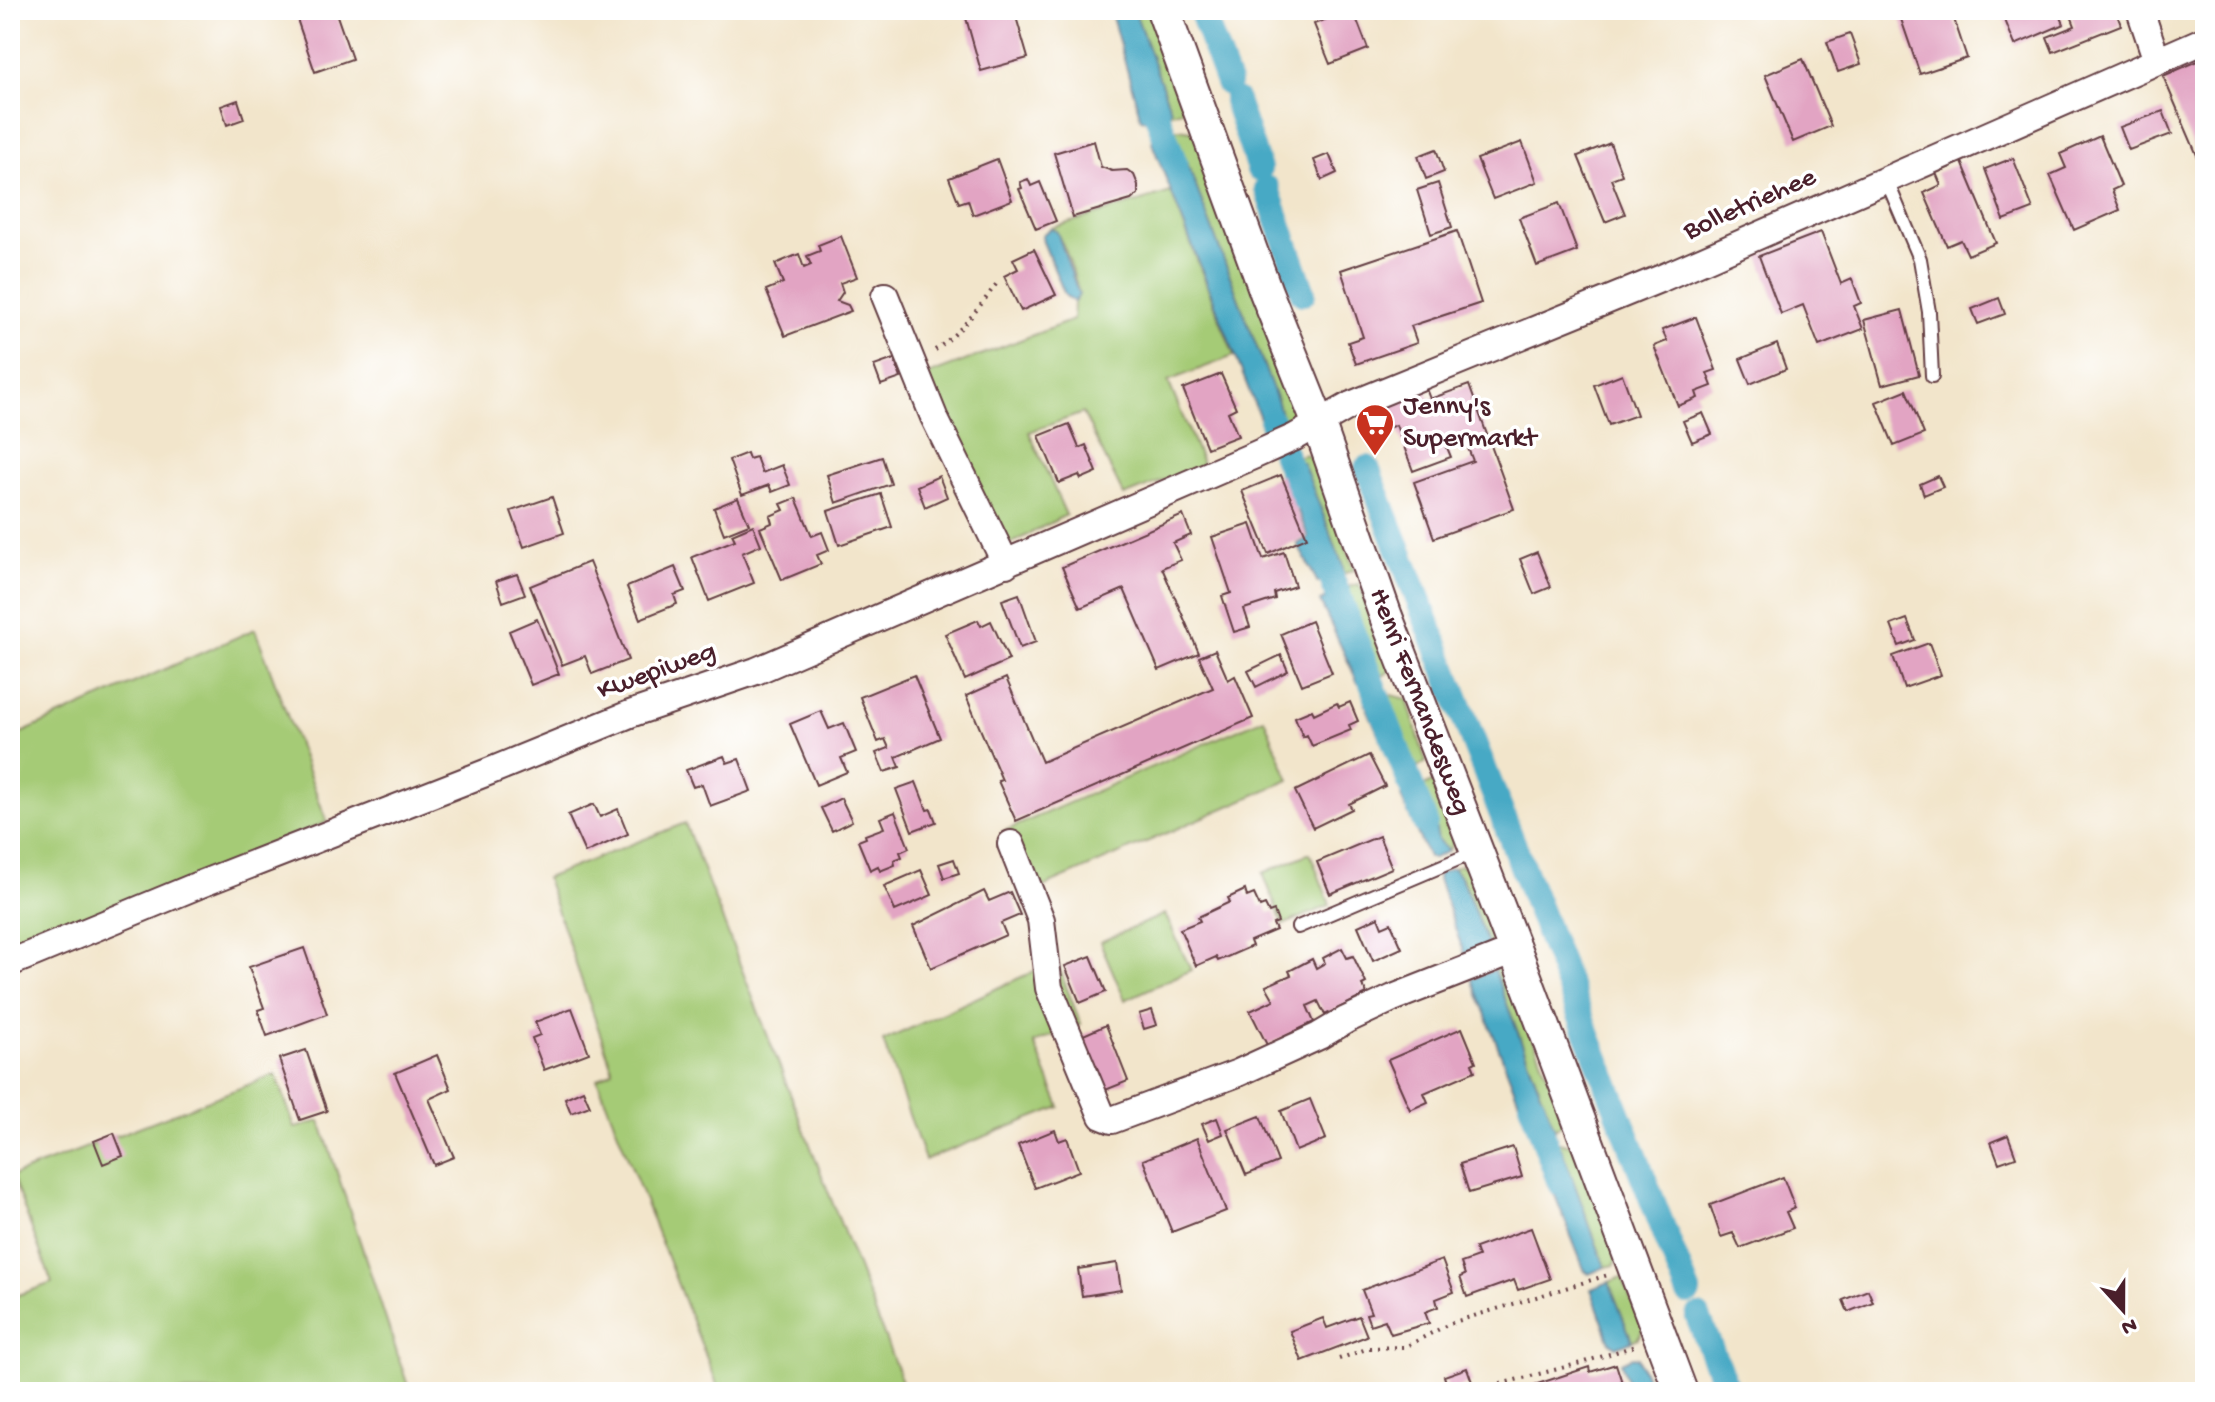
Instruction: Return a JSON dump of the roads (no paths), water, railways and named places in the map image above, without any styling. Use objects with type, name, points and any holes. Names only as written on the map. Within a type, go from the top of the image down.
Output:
[{"type":"street","name":"Henri Fernandesweg","points":[[1163,10],[1266,292],[1307,430],[1385,614],[1681,1392]]},
{"type":"street","points":[[2140,10],[2157,61]]},
{"type":"street","name":"Bolletriehee","points":[[1307,430],[1351,405],[1662,278],[2205,40]]},
{"type":"street","points":[[885,296],[934,417],[1006,564]]},
{"type":"street","name":"Kwepiweg","points":[[10,963],[630,714],[756,671],[1307,430]]},
{"type":"street","points":[[1011,844],[1041,920],[1049,988],[1102,1116],[1112,1120],[1238,1073],[1393,998],[1515,950]]},
{"type":"lane","points":[[1886,179],[1920,259],[1929,312],[1932,376]]},
{"type":"lane","points":[[1298,927],[1475,852]]},
{"type":"water","points":[[1110,10],[1134,10],[1171,110],[1165,115],[1141,119]]},
{"type":"water","points":[[1175,131],[1278,403],[1285,429],[1267,436],[1152,143],[1154,136]]},
{"type":"water","points":[[1051,228],[1057,232],[1079,295],[1074,302],[1065,295],[1043,242],[1042,235]]},
{"type":"water","points":[[1299,461],[1303,463],[1343,566],[1343,574],[1318,583],[1297,544],[1309,538],[1280,468]]},
{"type":"water","points":[[1346,591],[1380,676],[1363,686],[1358,683],[1320,601]]},
{"type":"water","points":[[1388,694],[1412,767],[1416,769],[1416,773],[1398,780],[1365,703]]},
{"type":"water","points":[[1422,787],[1432,807],[1438,840],[1448,851],[1432,859],[1428,857],[1401,797]]},
{"type":"water","points":[[1453,868],[1461,878],[1490,950],[1465,956],[1438,879],[1439,873]]},
{"type":"water","points":[[1494,970],[1555,1130],[1535,1137],[1472,979]]},
{"type":"water","points":[[1561,1147],[1605,1267],[1589,1274],[1584,1269],[1540,1157],[1543,1152]]},
{"type":"water","points":[[1609,1282],[1632,1341],[1616,1347],[1609,1340],[1591,1289]]},
{"type":"water","points":[[1638,1358],[1652,1392],[1631,1392],[1621,1362]]},
{"type":"waterway","points":[[1201,10],[1228,83]]},
{"type":"waterway","points":[[1146,85],[1175,164]]},
{"type":"waterway","points":[[1236,101],[1259,169]]},
{"type":"waterway","points":[[1267,189],[1303,293]]},
{"type":"waterway","points":[[1272,422],[1301,497]]},
{"type":"waterway","points":[[1367,468],[1688,1292]]},
{"type":"waterway","points":[[1319,545],[1425,822]]},
{"type":"waterway","points":[[1531,1103],[1560,1183]]},
{"type":"waterway","points":[[1698,1317],[1728,1392]]},
{"type":"place","name":"Jenny's Supermarkt","points":[[1375,457]]}]
